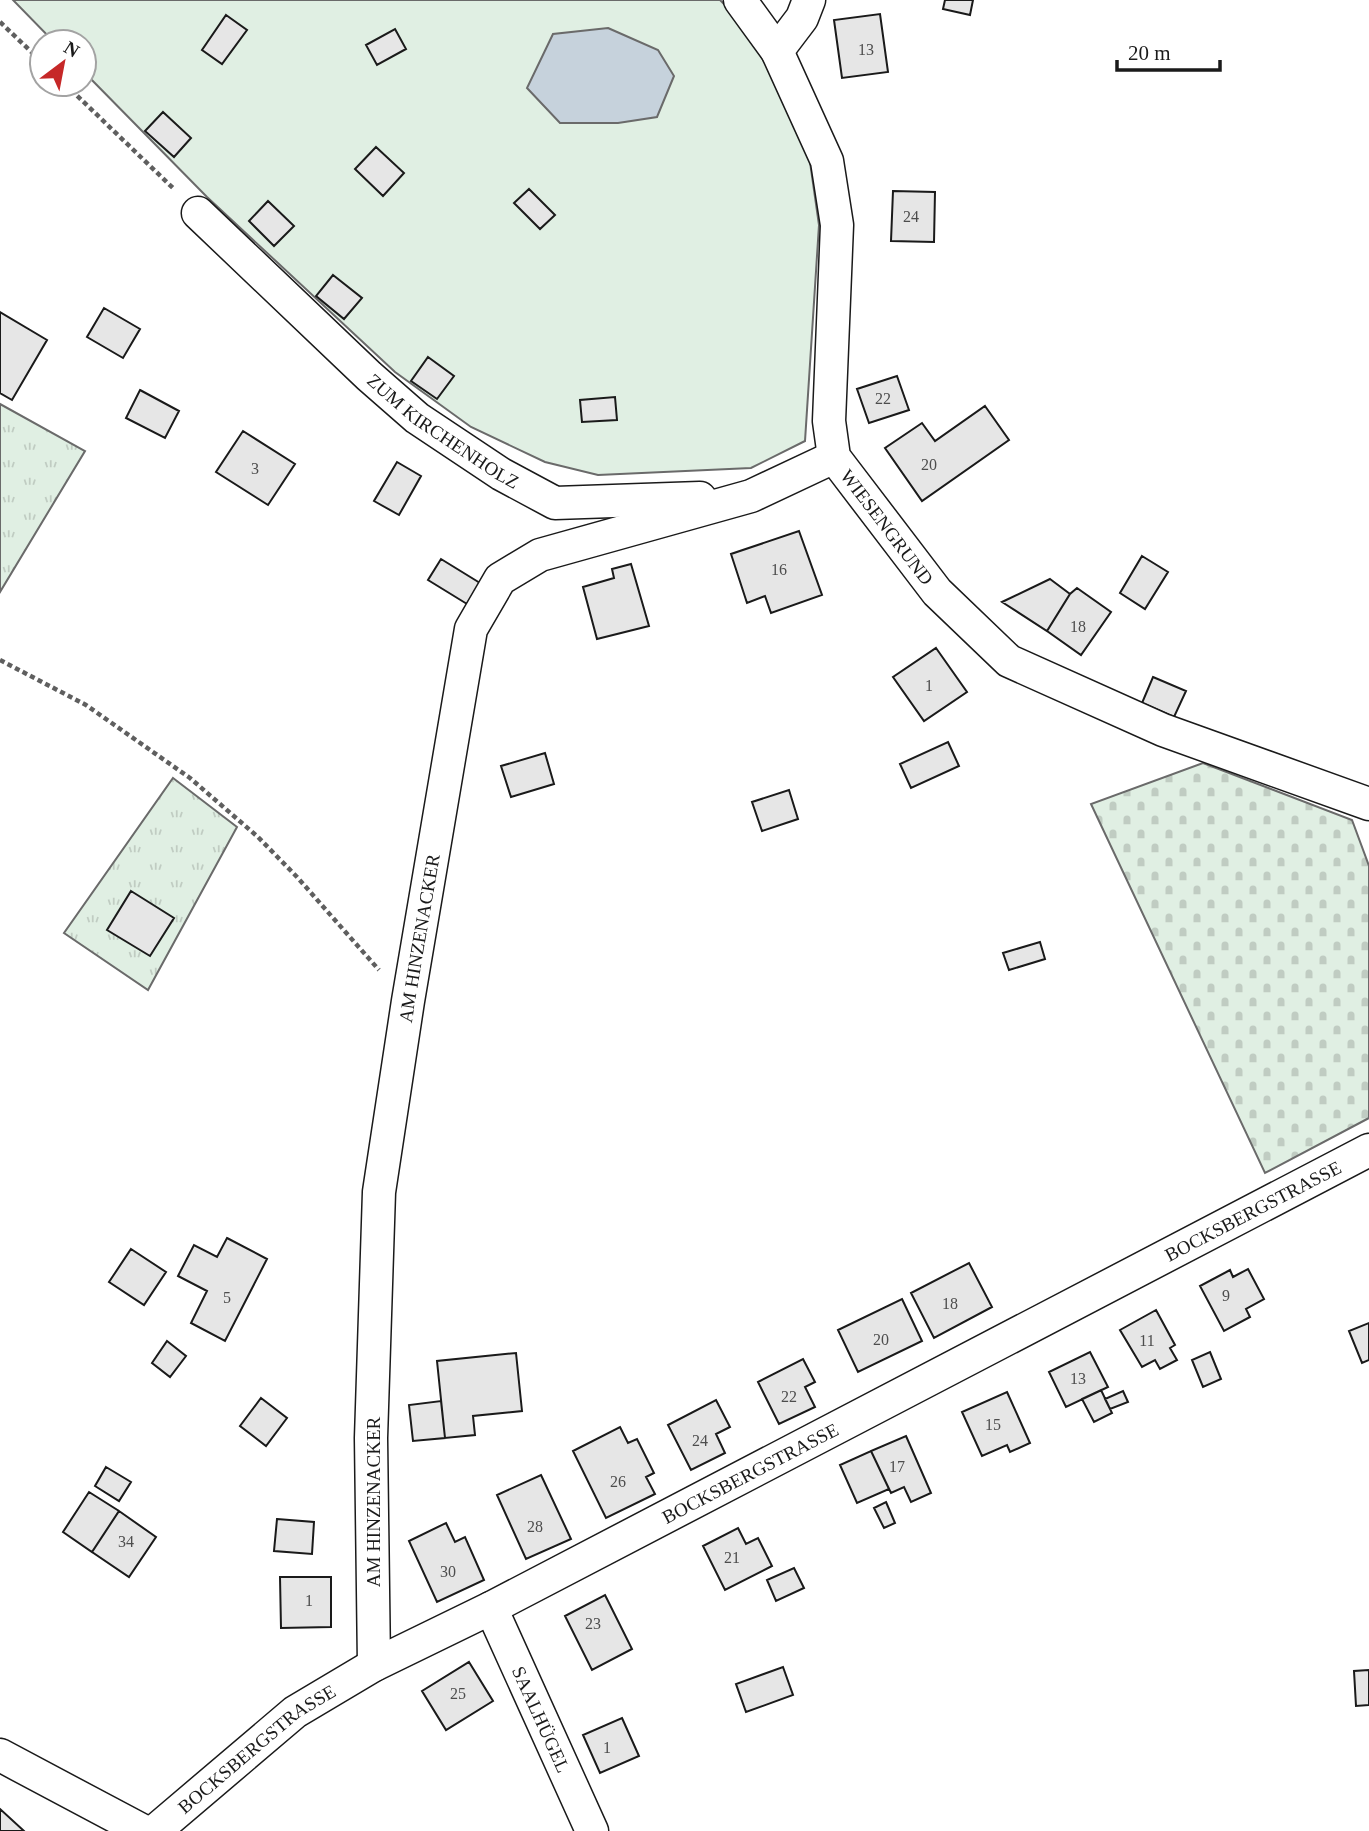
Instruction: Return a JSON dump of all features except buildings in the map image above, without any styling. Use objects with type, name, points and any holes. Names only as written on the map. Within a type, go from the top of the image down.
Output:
[{"type":"street","name":"WIESENGRUND","points":[[740,0],[778,51],[827,161],[836,225],[830,421],[834,457],[937,592],[1009,661],[1163,730],[1369,804]]},
{"type":"street","points":[[778,51],[802,18],[809,0]]},
{"type":"street","name":"ZUM KIRCHENHOLZ","points":[[198,213],[369,376],[418,418],[501,474],[555,503],[751,496]]},
{"type":"street","name":"AM HINZENACKER","points":[[374,1665],[371,1438],[379,1192],[408,1001],[471,629],[500,579],[540,555],[751,496],[834,457]]},
{"type":"street","name":"BOCKSBERGSTRASSE","points":[[155,1831],[295,1712],[374,1665],[491,1608],[1369,1150]]},
{"type":"street","name":"SAALHÜGEL","points":[[491,1608],[592,1831]]},
{"type":"street","points":[[0,1755],[143,1831]]},
{"type":"path","points":[[0,22],[28,49]]},
{"type":"path","points":[[79,98],[198,213]]},
{"type":"path","points":[[0,660],[86,705],[190,778],[258,837],[408,1001]]},
{"type":"green space","points":[[13,0],[720,0],[736,16],[782,89],[810,162],[819,225],[805,441],[751,468],[598,475],[545,462],[471,427],[395,372],[207,197],[98,86],[98,28],[40,28]]},
{"type":"green space","points":[[0,404],[85,451],[0,592]]},
{"type":"green space","points":[[1203,763],[1352,820],[1369,866],[1369,1118],[1265,1173],[1091,804]]},
{"type":"green space","points":[[173,778],[237,827],[148,990],[64,933]]},
{"type":"shaded area","points":[[608,28],[658,50],[674,76],[657,117],[618,123],[560,123],[527,88],[553,34]]}]
